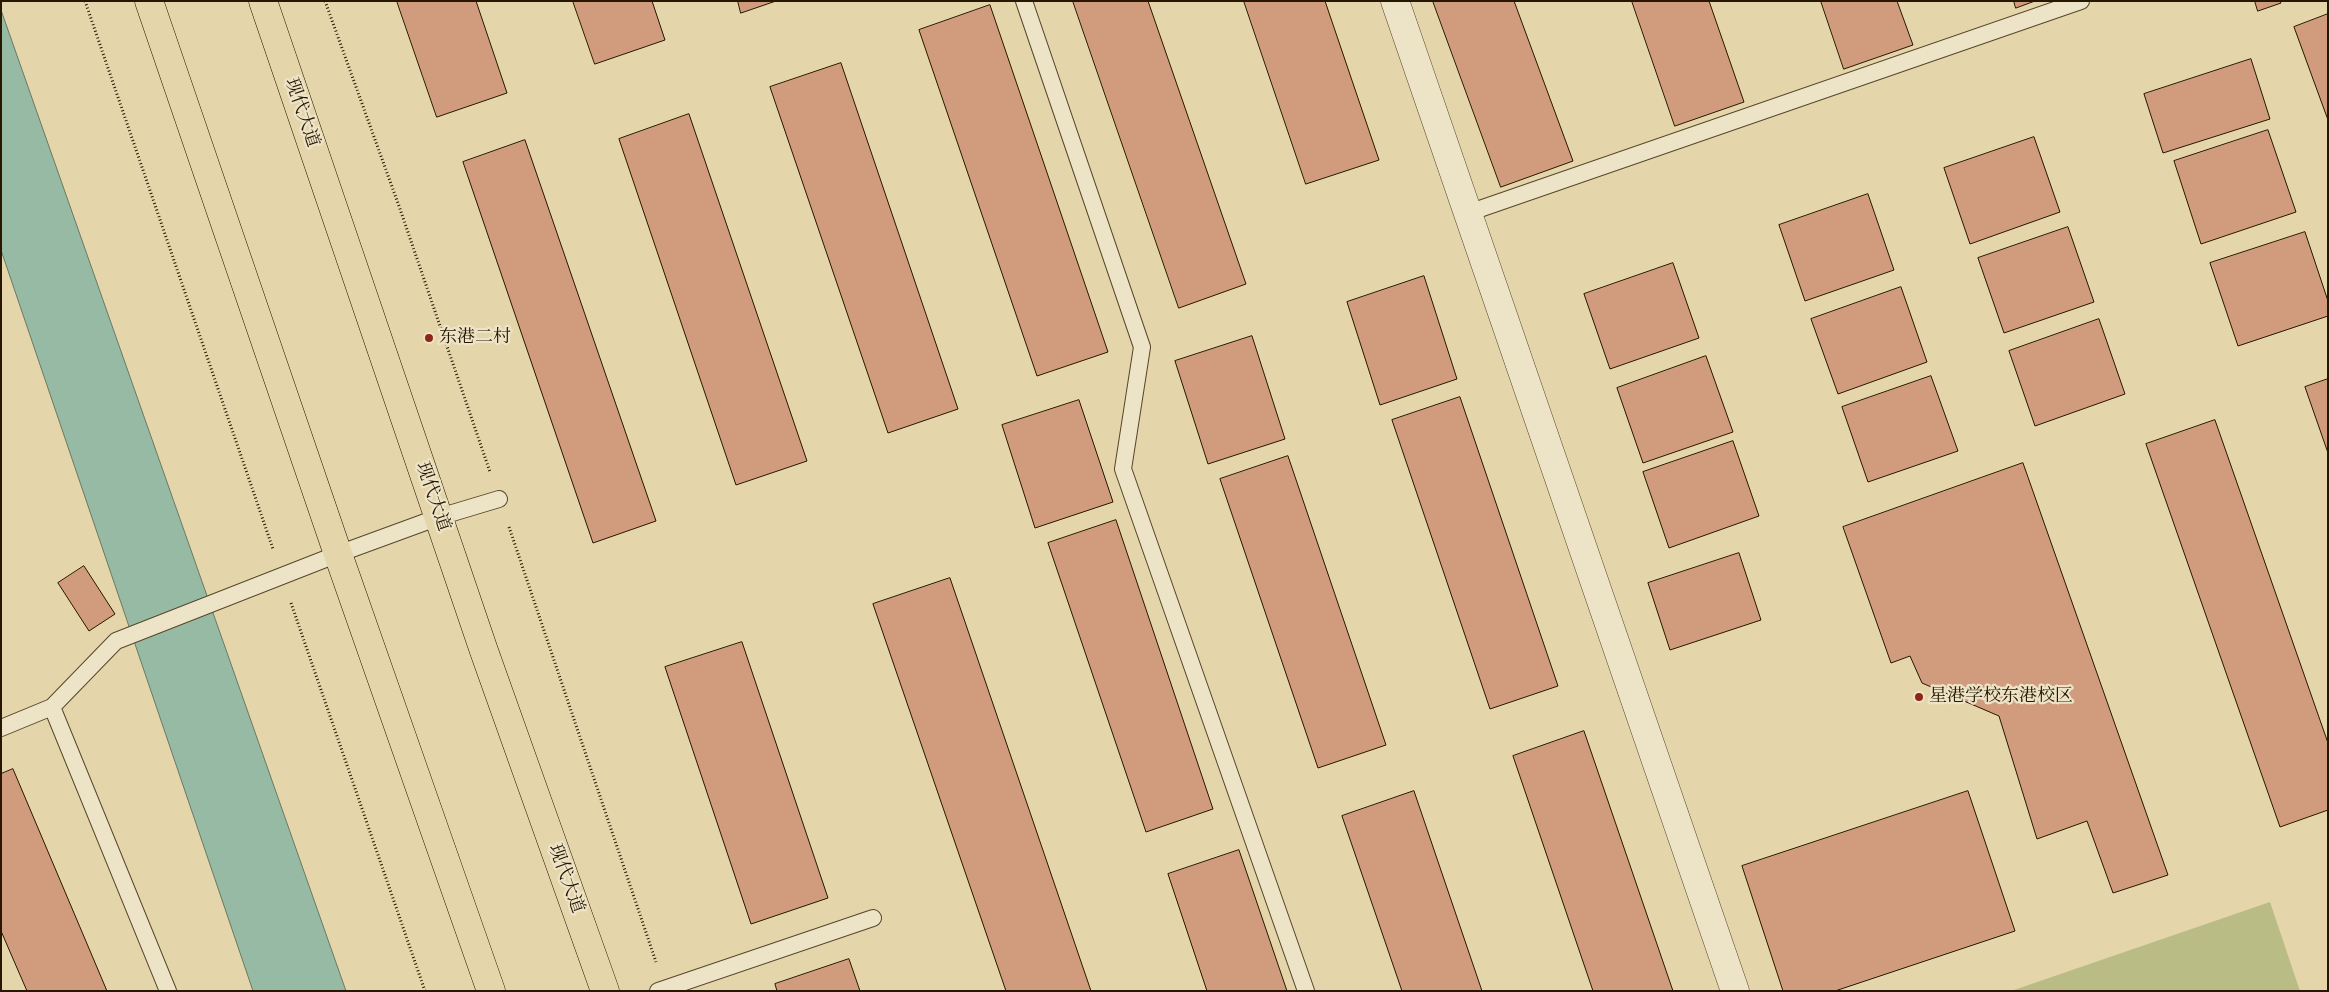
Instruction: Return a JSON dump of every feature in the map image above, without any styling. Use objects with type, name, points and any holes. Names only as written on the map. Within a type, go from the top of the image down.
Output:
[{"type":"main road","points":[[150,1],[338,554],[491,991]]},
{"type":"main road","name":"现代大道","points":[[263,1],[439,518],[605,991]]},
{"type":"street","points":[[1396,1],[1735,991]]},
{"type":"lane","points":[[1024,1],[1142,347],[1123,469],[1306,991]]},
{"type":"lane","points":[[1468,213],[2081,1]]},
{"type":"lane","points":[[1,728],[52,707],[116,640],[338,554],[499,499]]},
{"type":"lane","points":[[52,707],[168,991]]},
{"type":"lane","points":[[658,991],[873,918]]},
{"type":"path","points":[[85,1],[425,991]]},
{"type":"shaded area","points":[[1,10],[346,991],[253,991],[1,250]]},
{"type":"shaded area","points":[[2270,902],[2300,991],[2011,991]]},
{"type":"building","points":[[397,1],[476,1],[507,93],[437,117]]},
{"type":"building","points":[[573,1],[652,1],[665,40],[595,64]]},
{"type":"building","points":[[738,1],[776,1],[741,13]]},
{"type":"building","points":[[1073,1],[1148,1],[1246,284],[1179,308]]},
{"type":"building","points":[[1244,1],[1325,1],[1379,160],[1306,184]]},
{"type":"building","points":[[1433,1],[1514,1],[1573,161],[1501,187]]},
{"type":"building","points":[[1632,1],[1709,1],[1744,102],[1675,126]]},
{"type":"building","points":[[1821,1],[1897,1],[1913,45],[1844,69]]},
{"type":"building","points":[[2014,1],[2035,1],[2016,8]]},
{"type":"building","points":[[2255,1],[2280,1],[2281,3],[2258,11]]},
{"type":"building","points":[[990,5],[1108,352],[1037,376],[919,30]]},
{"type":"building","points":[[2328,14],[2328,120],[2294,27]]},
{"type":"building","points":[[2251,59],[2270,119],[2163,153],[2144,94]]},
{"type":"building","points":[[841,63],[958,409],[888,433],[770,87]]},
{"type":"building","points":[[689,114],[807,461],[736,485],[619,139]]},
{"type":"building","points":[[2268,130],[2296,212],[2201,244],[2174,161]]},
{"type":"building","points":[[2034,137],[2060,212],[1970,244],[1944,168]]},
{"type":"building","points":[[525,140],[656,521],[593,543],[463,162]]},
{"type":"building","points":[[1868,194],[1894,270],[1805,301],[1779,225]]},
{"type":"building","points":[[2068,227],[2094,302],[2004,333],[1978,258]]},
{"type":"building","points":[[2305,232],[2328,301],[2328,316],[2238,346],[2210,263]]},
{"type":"building","points":[[1673,263],[1699,338],[1610,369],[1584,294]]},
{"type":"building","points":[[1424,276],[1457,379],[1380,405],[1347,302]]},
{"type":"building","points":[[1901,287],[1927,362],[1838,394],[1811,319]]},
{"type":"building","points":[[2099,319],[2125,394],[2035,426],[2009,351]]},
{"type":"building","points":[[1252,336],[1285,439],[1208,464],[1175,361]]},
{"type":"building","points":[[1706,356],[1733,432],[1643,463],[1617,388]]},
{"type":"building","points":[[1931,376],[1958,451],[1868,482],[1842,407]]},
{"type":"building","points":[[2328,379],[2328,453],[2305,387]]},
{"type":"building","points":[[1460,397],[1558,686],[1490,709],[1392,420]]},
{"type":"building","points":[[1079,400],[1113,502],[1035,528],[1002,425]]},
{"type":"building","points":[[2215,420],[2328,743],[2328,810],[2280,827],[2146,444]]},
{"type":"building","points":[[1733,441],[1759,516],[1669,548],[1643,472]]},
{"type":"building","points":[[1288,456],[1386,745],[1318,768],[1220,479]]},
{"type":"building","points":[[2023,463],[2168,875],[2113,893],[2087,821],[2037,839],[1999,716],[1922,683],[1910,656],[1891,663],[1843,527]]},
{"type":"building","points":[[1116,520],[1213,809],[1146,832],[1048,543]]},
{"type":"building","points":[[1739,553],[1761,620],[1670,650],[1648,583]]},
{"type":"building","points":[[84,566],[115,614],[89,631],[58,583]]},
{"type":"building","points":[[950,578],[1091,991],[1006,991],[873,604]]},
{"type":"building","points":[[742,642],[828,898],[751,924],[665,667]]},
{"type":"building","points":[[1584,731],[1673,991],[1593,991],[1513,756]]},
{"type":"building","points":[[13,769],[107,991],[27,991],[1,931],[1,774]]},
{"type":"building","points":[[1414,791],[1482,991],[1402,991],[1342,816]]},
{"type":"building","points":[[1968,791],[2015,931],[1835,991],[1783,991],[1742,866]]},
{"type":"building","points":[[1239,850],[1287,991],[1207,991],[1168,874]]},
{"type":"building","points":[[849,959],[860,991],[777,991],[775,984]]},
{"type":"place","name":"东港二村","points":[[429,338]]},
{"type":"place","name":"星港学校东港校区","points":[[1919,697]]}]
